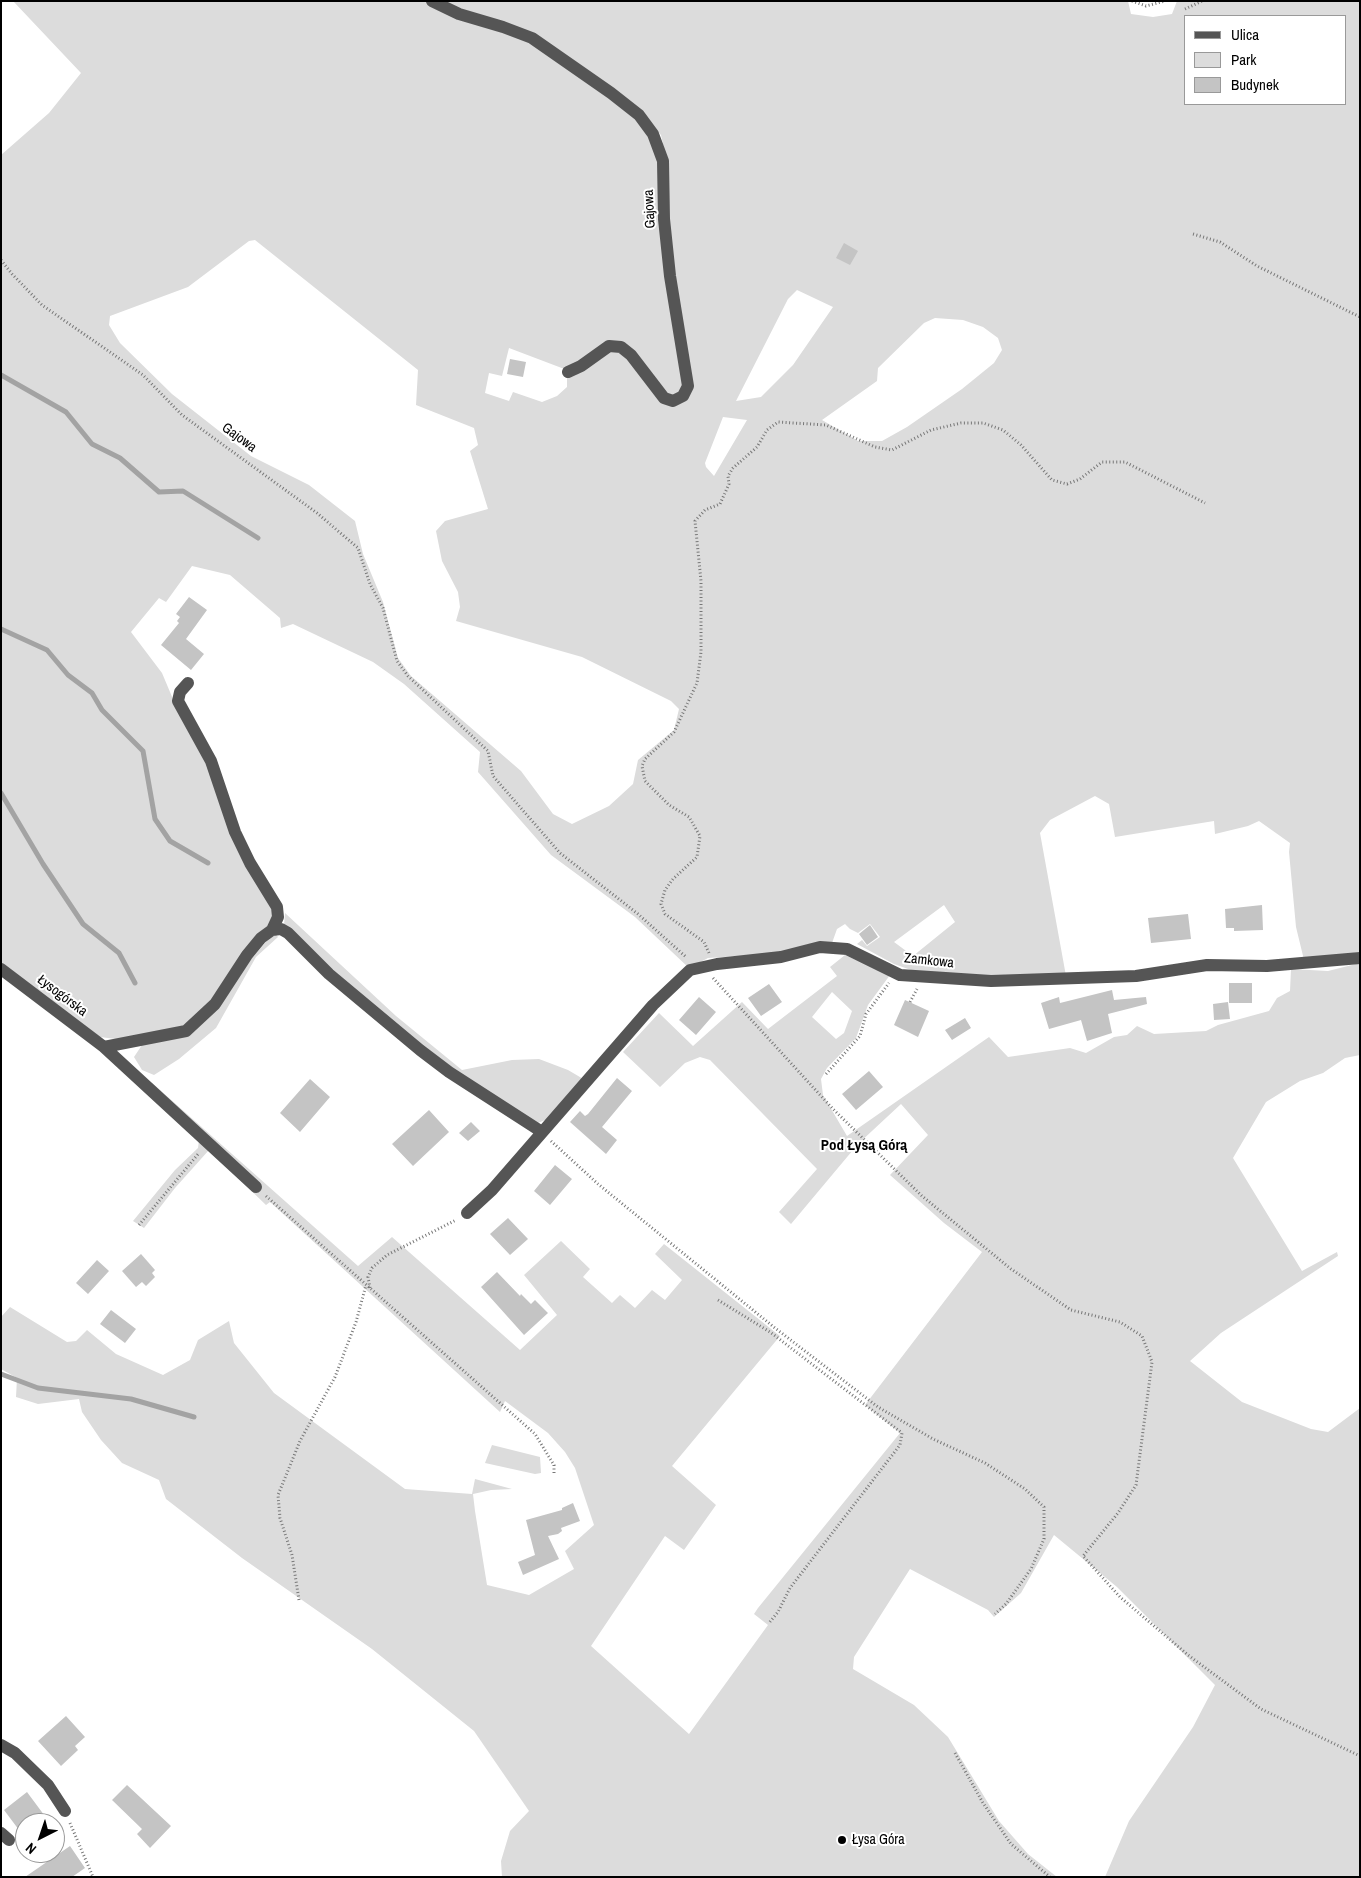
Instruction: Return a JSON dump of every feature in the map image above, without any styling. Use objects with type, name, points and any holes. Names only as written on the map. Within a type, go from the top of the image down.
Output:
[{"type":"street","name":"Gajowa","points":[[432,1],[459,14],[532,38],[611,93],[639,115],[653,134],[663,160],[664,218],[670,276],[688,386],[683,396],[673,401],[664,398],[631,355],[621,347],[609,346],[581,366],[568,372]]},
{"type":"street","points":[[104,1047],[158,1038],[186,1031],[215,1004],[247,954],[272,930],[278,918],[277,907],[250,863],[235,832],[211,762],[178,701],[180,692],[188,683]]},
{"type":"street","points":[[272,930],[281,929],[288,933],[336,980],[449,1072],[542,1132]]},
{"type":"street","name":"Zamkowa","points":[[467,1213],[492,1190],[653,1005],[690,970],[781,957],[820,947],[847,949],[897,973],[991,982],[1136,976],[1207,965],[1267,966],[1360,958]]},
{"type":"street","name":"Łysogórska","points":[[1,969],[104,1047],[256,1187]]},
{"type":"street","points":[[1,1745],[15,1753],[48,1785],[65,1811]]},
{"type":"path","points":[[1132,1],[1146,6],[1166,1]]},
{"type":"path","points":[[1185,8],[1202,1]]},
{"type":"path","points":[[1193,234],[1220,242],[1257,266],[1360,317]]},
{"type":"path","name":"Gajowa","points":[[1,260],[42,305],[144,375],[182,415],[317,513],[358,548],[370,584],[383,608],[396,661],[408,676],[488,751],[493,776],[560,853],[704,967]]},
{"type":"path","points":[[1205,503],[1125,462],[1102,462],[1080,479],[1067,484],[1052,480],[1021,445],[1003,430],[983,423],[961,423],[931,430],[892,450],[875,447],[826,425],[778,422],[767,430],[756,447],[733,468],[728,476],[729,484],[720,504],[705,510],[696,521],[700,581],[701,652],[697,683],[674,732],[645,759],[642,766],[644,781],[669,805],[689,817],[700,836],[697,857],[673,879],[665,890],[661,904],[665,914],[704,942],[710,954],[704,967],[833,1108],[922,1196],[1011,1269],[1071,1310],[1120,1322],[1142,1336],[1152,1362],[1136,1485],[1118,1513],[1083,1556],[1120,1597],[1188,1655],[1261,1709],[1360,1756]]},
{"type":"path","points":[[826,1074],[854,1045],[860,1036],[866,1014],[897,973]]},
{"type":"path","points":[[910,1002],[919,985]]},
{"type":"path","points":[[542,1132],[598,1184],[775,1328],[878,1407],[933,1440],[984,1463],[1024,1489],[1044,1508],[1044,1539],[1031,1569],[1006,1604],[994,1614]]},
{"type":"path","points":[[138,1225],[200,1152],[204,1144],[202,1136]]},
{"type":"path","points":[[256,1187],[535,1434],[554,1465],[554,1474]]},
{"type":"path","points":[[370,1289],[368,1277],[372,1268],[387,1255],[467,1213]]},
{"type":"path","points":[[299,1600],[292,1555],[280,1518],[278,1495],[300,1441],[335,1377],[356,1322],[366,1285]]},
{"type":"path","points":[[718,1300],[770,1332],[902,1433],[900,1444],[790,1588],[778,1612],[769,1624]]},
{"type":"path","points":[[955,1753],[983,1803],[1011,1844],[1050,1877]]},
{"type":"path","points":[[65,1811],[93,1877]]},
{"type":"green space","points":[[13,1],[426,1],[525,38],[630,111],[655,146],[671,247],[667,162],[661,135],[639,111],[559,51],[439,1],[1128,1],[1131,14],[1153,17],[1172,14],[1177,1],[1360,1],[1360,952],[1304,960],[1296,927],[1289,852],[1290,843],[1259,821],[1248,826],[1215,834],[1214,821],[1115,837],[1109,804],[1095,796],[1050,820],[1040,833],[1066,976],[967,976],[911,970],[894,964],[857,944],[862,940],[867,946],[880,937],[870,924],[858,933],[845,924],[837,929],[832,943],[772,954],[708,958],[689,968],[635,917],[551,855],[478,772],[480,752],[404,684],[373,662],[293,624],[281,628],[280,618],[230,575],[192,566],[166,602],[159,598],[131,632],[162,673],[178,711],[200,749],[272,905],[273,921],[212,1003],[185,1026],[124,1040],[100,1037],[1,965],[1,155],[49,113],[81,73]],"holes":[[[255,240],[418,370],[416,405],[474,428],[478,445],[470,451],[488,509],[445,521],[436,531],[442,561],[458,592],[460,607],[456,621],[582,657],[671,701],[679,709],[674,730],[638,760],[633,784],[609,806],[572,824],[553,814],[521,771],[411,676],[398,658],[383,602],[363,554],[355,521],[309,485],[251,456],[172,394],[120,343],[109,325],[110,316],[188,287],[249,241]],[[797,290],[833,307],[793,365],[761,397],[736,401],[788,299]],[[935,318],[963,320],[983,327],[998,338],[1002,350],[994,363],[962,389],[907,427],[882,441],[858,441],[822,420],[877,381],[878,368],[924,323]],[[509,348],[567,370],[567,387],[557,396],[542,402],[513,392],[509,401],[485,393],[489,373],[502,376]],[[723,417],[747,420],[714,476],[705,463]],[[944,905],[955,922],[913,956],[894,942]]]},
{"type":"green space","points":[[285,913],[396,1016],[462,1070],[512,1060],[539,1059],[568,1070],[585,1080],[550,1118],[538,1123],[457,1073],[364,999],[284,925]]},
{"type":"green space","points":[[275,933],[278,937],[256,957],[216,1028],[179,1059],[154,1075],[142,1070],[134,1057],[142,1045],[168,1040],[228,987]]},
{"type":"green space","points":[[845,955],[890,975],[868,1005],[856,1038],[827,1068],[821,1079],[823,1095],[847,1136],[989,1037],[1008,1057],[1070,1048],[1086,1053],[1114,1037],[1127,1035],[1137,1026],[1154,1034],[1206,1031],[1218,1025],[1269,1011],[1277,998],[1290,991],[1291,969],[1328,971],[1360,963],[1360,1055],[1345,1058],[1323,1073],[1300,1081],[1266,1102],[1233,1158],[1302,1271],[1337,1252],[1338,1256],[1221,1333],[1190,1361],[1242,1402],[1311,1429],[1328,1432],[1360,1408],[1360,1877],[1105,1877],[1129,1821],[1193,1727],[1215,1685],[1117,1587],[1054,1535],[1021,1593],[994,1617],[988,1610],[910,1569],[854,1657],[853,1669],[914,1705],[948,1737],[999,1821],[1028,1854],[1057,1877],[502,1877],[501,1861],[510,1831],[529,1811],[474,1731],[372,1649],[242,1558],[166,1499],[159,1480],[122,1463],[101,1440],[82,1412],[79,1399],[38,1404],[16,1397],[17,1378],[1,1369],[1,1317],[10,1307],[67,1342],[76,1341],[87,1330],[116,1354],[163,1375],[190,1360],[198,1340],[229,1321],[234,1343],[274,1393],[405,1489],[472,1494],[475,1479],[512,1489],[491,1490],[473,1494],[475,1511],[487,1585],[529,1595],[574,1569],[565,1551],[594,1525],[575,1468],[565,1452],[548,1433],[505,1401],[500,1412],[270,1202],[266,1205],[209,1150],[175,1188],[144,1228],[133,1221],[175,1170],[198,1148],[199,1140],[151,1082],[358,1266],[392,1237],[520,1350],[557,1315],[524,1275],[561,1241],[590,1269],[583,1277],[612,1303],[620,1295],[635,1308],[652,1290],[665,1300],[682,1280],[655,1254],[664,1244],[780,1336],[672,1466],[716,1505],[684,1550],[665,1536],[591,1646],[689,1734],[768,1625],[754,1614],[758,1608],[900,1433],[865,1405],[982,1252],[944,1223],[890,1175],[928,1135],[901,1104],[858,1144],[791,1224],[779,1212],[817,1169],[710,1060],[700,1057],[685,1063],[660,1087],[623,1052],[659,1013],[693,1046],[742,1002],[768,1029],[837,976],[830,967]],"holes":[[[832,992],[852,1011],[844,1033],[836,1039],[812,1017]]]},
{"type":"green space","points":[[492,1445],[540,1457],[541,1473],[535,1474],[485,1463]]},
{"type":"building","points":[[844,243],[858,251],[850,265],[836,258]]},
{"type":"building","points":[[510,359],[526,362],[523,377],[507,374]]},
{"type":"building","points":[[189,597],[207,610],[186,639],[204,654],[191,670],[161,645],[179,623],[177,621],[180,617],[176,614]]},
{"type":"building","points":[[1262,905],[1263,930],[1234,931],[1234,928],[1226,928],[1225,909]]},
{"type":"building","points":[[1188,914],[1191,939],[1151,943],[1148,918]]},
{"type":"building","points":[[870,925],[878,937],[867,945],[859,934]]},
{"type":"building","points":[[1229,983],[1252,983],[1252,1003],[1229,1003]]},
{"type":"building","points":[[769,984],[782,1002],[761,1016],[748,998]]},
{"type":"building","points":[[1112,990],[1114,1000],[1146,997],[1147,1004],[1108,1014],[1112,1033],[1087,1041],[1081,1020],[1049,1029],[1041,1003],[1059,997],[1060,1003]]},
{"type":"building","points":[[699,997],[716,1012],[696,1035],[679,1020]]},
{"type":"building","points":[[905,1000],[929,1011],[918,1037],[894,1025]]},
{"type":"building","points":[[1228,1002],[1230,1019],[1214,1020],[1213,1004]]},
{"type":"building","points":[[965,1018],[971,1028],[952,1040],[945,1030]]},
{"type":"building","points":[[869,1071],[883,1087],[856,1110],[842,1094]]},
{"type":"building","points":[[617,1078],[632,1091],[602,1127],[617,1140],[606,1154],[570,1122],[580,1111],[585,1116],[588,1114]]},
{"type":"building","points":[[310,1079],[330,1097],[300,1132],[280,1113]]},
{"type":"building","points":[[429,1110],[449,1132],[413,1166],[392,1144]]},
{"type":"building","points":[[471,1122],[480,1131],[468,1141],[459,1133]]},
{"type":"building","points":[[555,1165],[572,1179],[550,1205],[534,1191]]},
{"type":"building","points":[[508,1218],[528,1239],[510,1255],[490,1234]]},
{"type":"building","points":[[141,1254],[155,1270],[152,1273],[155,1277],[146,1286],[142,1282],[136,1287],[122,1271]]},
{"type":"building","points":[[97,1260],[109,1271],[88,1294],[76,1283]]},
{"type":"building","points":[[497,1272],[520,1296],[521,1294],[531,1304],[535,1300],[548,1313],[524,1335],[481,1287]]},
{"type":"building","points":[[111,1310],[136,1329],[125,1343],[100,1324]]},
{"type":"building","points":[[573,1503],[580,1521],[561,1528],[562,1531],[558,1534],[548,1536],[559,1559],[523,1575],[518,1562],[535,1555],[526,1520],[562,1510],[562,1508]]},
{"type":"building","points":[[66,1716],[85,1737],[75,1746],[78,1750],[61,1766],[38,1741]]},
{"type":"building","points":[[127,1785],[171,1826],[150,1848],[137,1834],[142,1829],[112,1800]]},
{"type":"building","points":[[27,1792],[43,1813],[15,1813],[15,1825],[4,1810]]},
{"type":"building","points":[[70,1846],[85,1868],[72,1877],[25,1877],[45,1863],[65,1863],[65,1849]]},
{"type":"waterway","points":[[1,375],[66,412],[92,444],[120,458],[159,492],[183,491],[258,538]]},
{"type":"waterway","points":[[1,629],[47,650],[68,675],[92,693],[102,710],[143,751],[155,819],[170,841],[208,863]]},
{"type":"waterway","points":[[1,793],[43,864],[83,924],[119,953],[135,983]]},
{"type":"waterway","points":[[1,1374],[38,1388],[131,1399],[194,1417]]},
{"type":"place","name":"Łysa Góra","points":[[842,1840]]},
{"type":"district","name":"Pod Łysą Górą","points":[[864,1146]]}]
